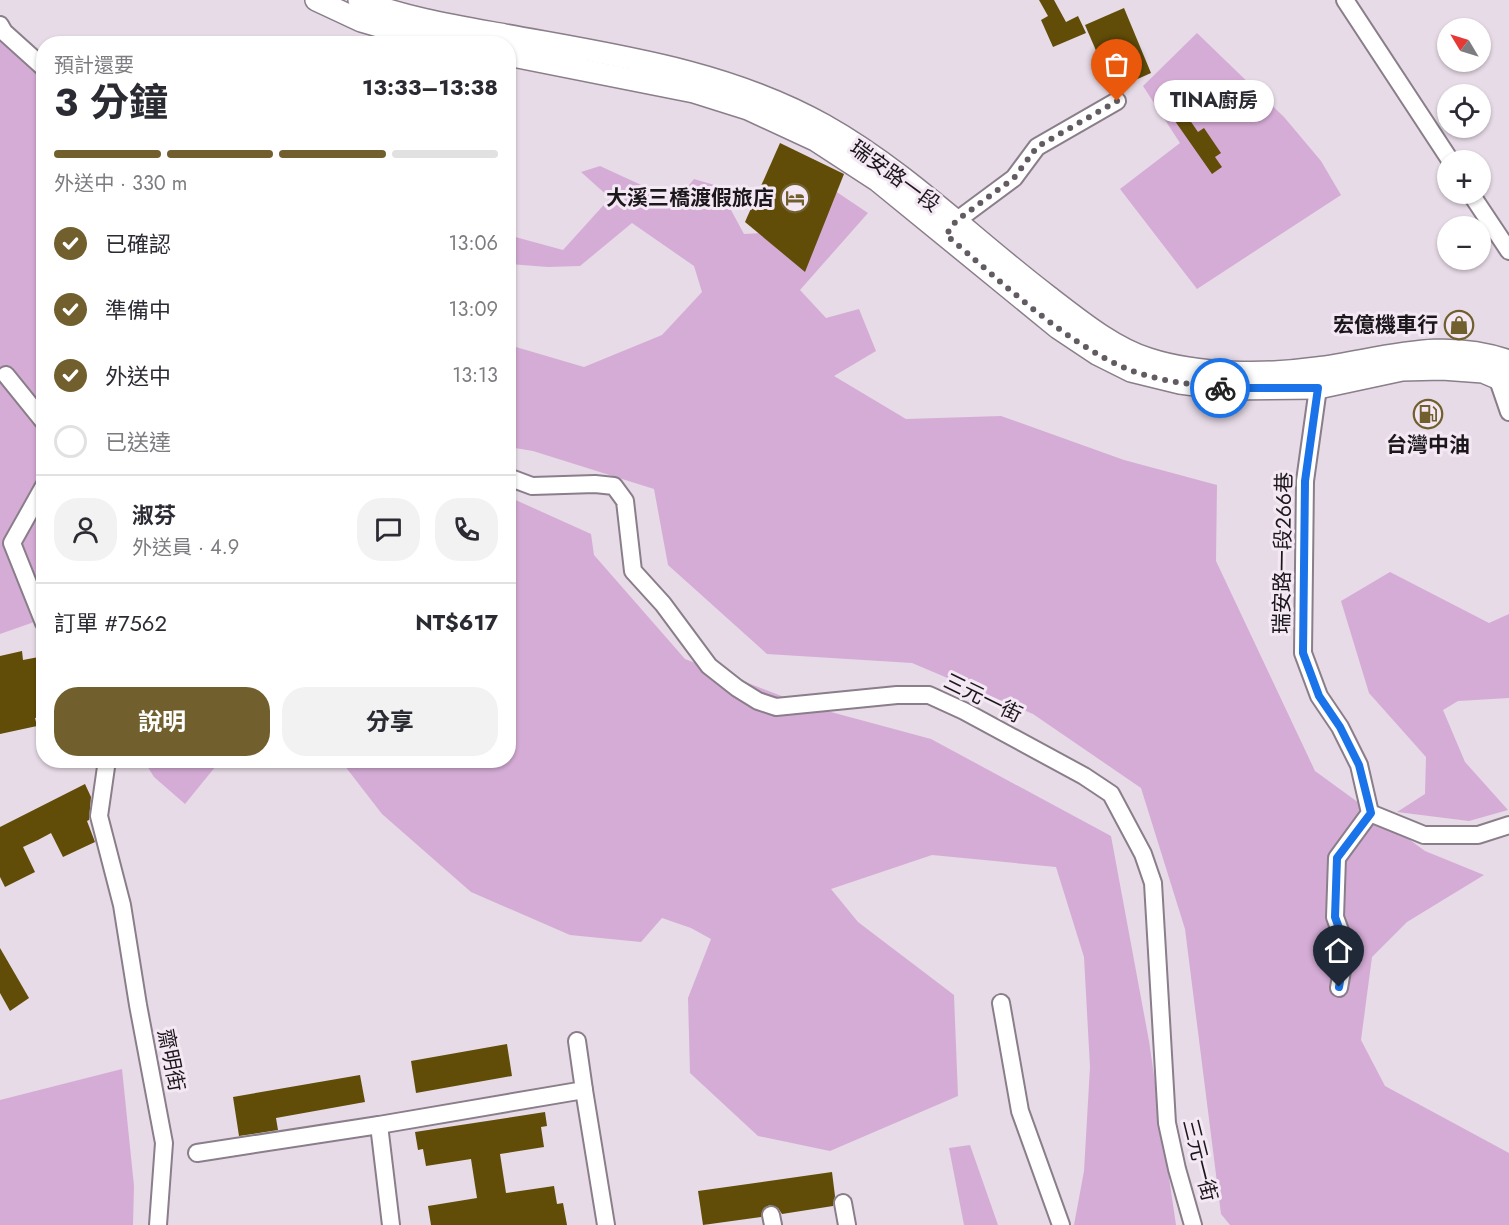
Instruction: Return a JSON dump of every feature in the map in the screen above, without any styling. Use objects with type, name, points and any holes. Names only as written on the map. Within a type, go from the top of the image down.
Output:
[{"type":"main road","points":[[316,0],[361,21],[412,36]]},
{"type":"main road","name":"瑞安路一段","points":[[359,0],[393,13],[508,36]]},
{"type":"main road","name":"瑞安路一段","points":[[516,37],[636,59],[713,78],[768,99],[823,125],[891,169],[1059,328],[1097,354],[1131,371],[1180,383],[1226,389],[1318,388],[1402,370],[1501,367]]},
{"type":"main road","name":"瑞安路一段","points":[[516,56],[694,92],[748,109],[815,140],[1026,279],[1078,319],[1148,359],[1189,368],[1237,372],[1316,368],[1400,352],[1428,350],[1501,367]]},
{"type":"street","points":[[1345,0],[1443,150]]},
{"type":"street","points":[[0,25],[4,32],[36,61]]},
{"type":"street","points":[[951,228],[1014,178],[1037,147],[1117,101]]},
{"type":"street","points":[[1478,204],[1509,251]]},
{"type":"street","points":[[1501,367],[1509,412]]},
{"type":"street","points":[[6,375],[36,412]]},
{"type":"street","name":"瑞安路一段266巷","points":[[1318,388],[1305,481],[1303,653],[1319,696],[1340,727],[1359,765],[1371,813]]},
{"type":"street","name":"三元一街","points":[[516,480],[532,486],[595,484],[614,486],[625,501],[633,571],[663,604],[708,666],[758,701],[776,707],[897,695],[929,695],[964,711],[1074,770],[1111,794],[1143,854],[1152,883],[1167,1123],[1177,1169],[1194,1225]]},
{"type":"street","points":[[36,500],[12,543],[36,603]]},
{"type":"street","name":"齋明街","points":[[106,768],[99,816],[122,905],[164,1143],[158,1225]]},
{"type":"street","points":[[1339,987],[1346,947],[1335,917],[1337,858],[1371,813],[1425,835],[1478,835],[1509,825]]},
{"type":"street","points":[[1001,1003],[1020,1111],[1061,1225]]},
{"type":"street","points":[[577,1041],[606,1225]]},
{"type":"street","points":[[197,1152],[379,1125],[584,1090]]},
{"type":"street","points":[[379,1125],[390,1225]]},
{"type":"street","points":[[843,1203],[847,1225]]},
{"type":"shaded area","points":[[0,33],[36,66],[36,621],[0,634]]},
{"type":"shaded area","points":[[1197,33],[1284,117],[1321,161],[1341,195],[1197,289],[1120,189],[1180,143],[1143,86]]},
{"type":"shaded area","points":[[600,166],[676,201],[694,179],[718,186],[744,234],[763,233],[798,166],[868,213],[800,290],[826,318],[859,309],[876,351],[834,376],[906,419],[1001,416],[1124,460],[1217,485],[1216,561],[1315,771],[1425,851],[1484,875],[1407,922],[1372,957],[1361,1040],[1385,1086],[1509,1153],[1509,1225],[1230,1225],[1221,1214],[1185,929],[1141,788],[1033,714],[912,663],[767,654],[668,565],[654,489],[533,451],[516,448],[516,347],[584,367],[662,335],[702,292],[694,266],[632,223],[580,266],[516,265],[516,237],[563,250],[610,198],[581,172]]},
{"type":"shaded area","points":[[516,500],[591,534],[594,555],[685,659],[805,705],[931,739],[1111,836],[1149,1041],[1176,1225],[1074,1225],[1084,1171],[1090,1067],[1084,957],[1056,867],[932,855],[831,889],[858,922],[954,995],[958,1096],[830,1151],[758,1136],[690,1073],[688,998],[711,939],[691,928],[662,918],[641,942],[570,935],[471,892],[382,814],[346,768],[516,768]]},
{"type":"shaded area","points":[[1390,572],[1489,623],[1509,614],[1509,698],[1458,701],[1443,710],[1465,762],[1508,810],[1469,821],[1397,812],[1425,794],[1426,757],[1369,693],[1341,601]]},
{"type":"shaded area","points":[[148,768],[214,768],[185,804],[154,777]]},
{"type":"shaded area","points":[[122,1069],[134,1186],[133,1225],[0,1225],[0,1100]]},
{"type":"shaded area","points":[[970,1145],[998,1225],[964,1225],[949,1148]]},
{"type":"building","points":[[1039,0],[1054,0],[1066,22],[1078,16],[1086,33],[1053,47],[1041,20],[1048,16]]},
{"type":"building","points":[[1124,8],[1151,73],[1113,90],[1085,25]]},
{"type":"building","points":[[1172,94],[1198,132],[1204,128],[1221,153],[1215,157],[1222,167],[1212,174],[1161,101]]},
{"type":"building","name":"大溪三橋渡假旅店","points":[[780,143],[844,174],[805,272],[745,222]]},
{"type":"building","points":[[22,651],[23,660],[36,658],[36,726],[0,734],[0,656]]},
{"type":"building","points":[[85,784],[91,797],[89,820],[87,821],[95,842],[63,857],[51,833],[23,847],[35,872],[5,887],[0,877],[0,827]]},
{"type":"building","points":[[0,948],[29,998],[10,1011],[0,993]]},
{"type":"building","points":[[507,1044],[512,1076],[416,1093],[411,1061]]},
{"type":"building","points":[[360,1075],[365,1102],[276,1118],[278,1130],[239,1136],[233,1097]]},
{"type":"building","points":[[545,1112],[547,1126],[541,1127],[544,1147],[500,1154],[506,1193],[554,1186],[557,1204],[563,1203],[567,1225],[431,1225],[428,1206],[477,1198],[471,1159],[426,1166],[423,1149],[418,1150],[415,1132]]},
{"type":"building","points":[[832,1172],[835,1196],[833,1206],[782,1214],[778,1208],[770,1205],[764,1208],[761,1217],[703,1225],[698,1191]]},
{"type":"way so far","points":[[1117,101],[1037,147],[1014,178],[956,221],[946,235],[1059,328],[1097,354],[1131,371],[1180,383],[1220,388]]},
{"type":"place","name":"TINA廚房","points":[[1117,101]]},
{"type":"place","name":"大溪三橋渡假旅店","points":[[795,198]]},
{"type":"place","name":"宏億機車行","points":[[1459,325]]},
{"type":"place","name":"台灣中油","points":[[1428,414]]},
{"type":"route","points":[[1220,388],[1318,388],[1305,481],[1303,653],[1319,696],[1340,727],[1359,765],[1371,813],[1337,858],[1335,917],[1346,947],[1339,987]]}]
